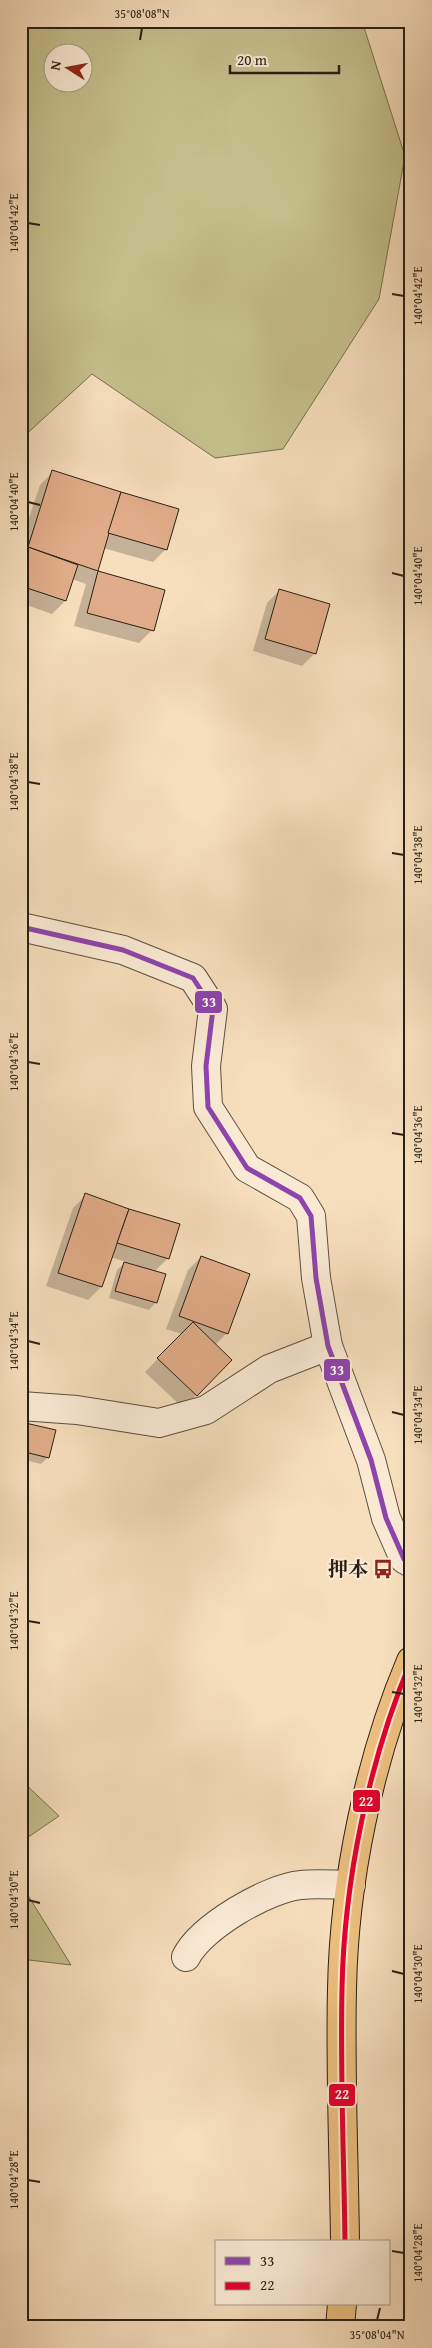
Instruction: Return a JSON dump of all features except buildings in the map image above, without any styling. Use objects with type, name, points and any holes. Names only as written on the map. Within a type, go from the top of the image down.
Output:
[{"type":"main road","points":[[345,2240],[342,1988],[352,1885],[370,1788],[401,1684],[411,1661]]},
{"type":"main road","points":[[340,2327],[342,2306]]},
{"type":"street","points":[[21,927],[123,950],[193,978],[213,1010],[206,1066],[208,1107],[247,1168],[300,1198],[311,1216],[316,1278],[328,1346],[371,1460],[386,1518],[404,1559],[411,1563]]},
{"type":"street","points":[[21,1406],[77,1410],[159,1423],[206,1410],[269,1369],[328,1346]]},
{"type":"street","points":[[186,1957],[191,1947],[204,1934],[280,1890],[301,1885],[352,1885]]},
{"type":"shaded area","points":[[21,21],[362,21],[405,156],[379,299],[283,449],[215,458],[92,374],[21,439]]},
{"type":"shaded area","points":[[21,1780],[59,1816],[21,1842]]},
{"type":"shaded area","points":[[21,1884],[71,1965],[21,1959]]},
{"type":"transit line","name":"33","points":[[21,927],[123,950],[193,978],[213,1009],[206,1066],[208,1107],[247,1168],[300,1198],[311,1216],[316,1278],[328,1346],[371,1460],[386,1518],[404,1559],[411,1563]]},
{"type":"transit line","name":"22","points":[[345,2240],[342,1989],[348,1906],[354,1864],[371,1780],[396,1699],[411,1661]]},
{"type":"place","name":"押本","points":[[383,1569]]}]
